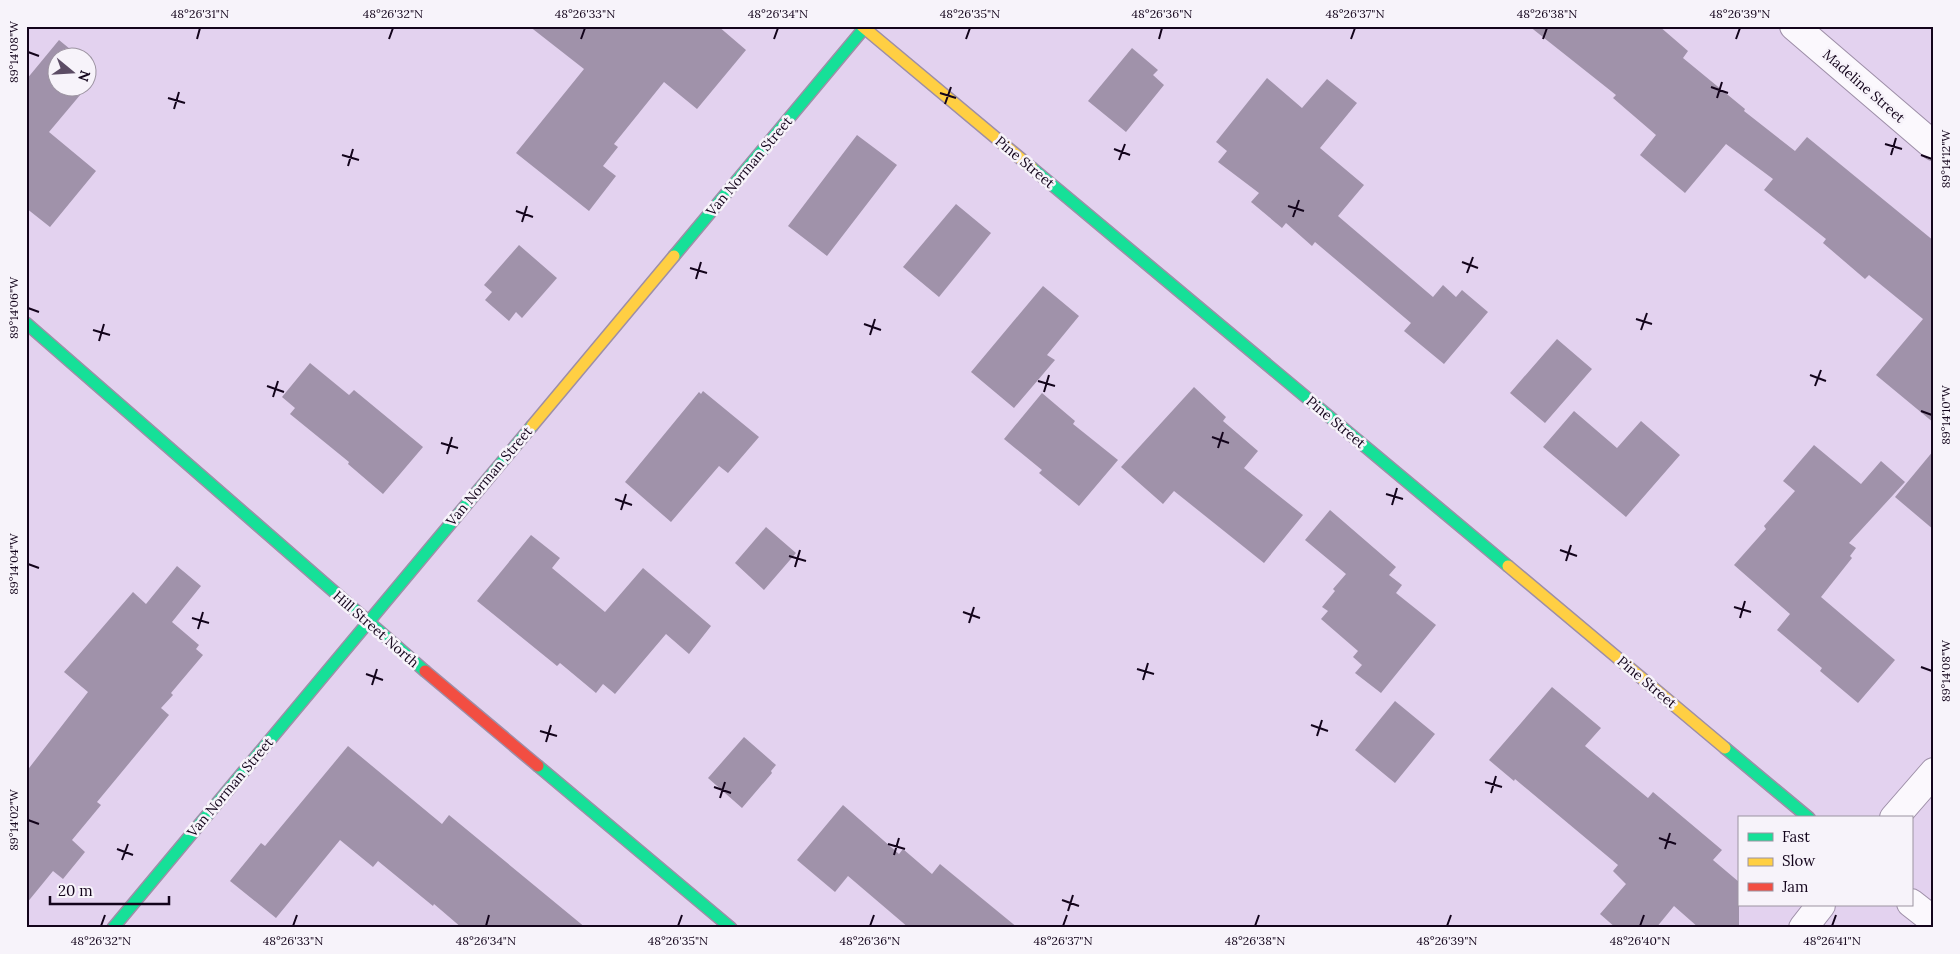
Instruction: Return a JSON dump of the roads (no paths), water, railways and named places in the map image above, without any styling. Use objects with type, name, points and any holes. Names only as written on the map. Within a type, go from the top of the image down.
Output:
[{"type":"street","name":"Madeline Street","points":[[1794,26],[1934,146]]},
{"type":"street","name":"Van Norman Street","points":[[114,928],[367,622],[865,27]]},
{"type":"street","name":"Pine Street","points":[[865,27],[1807,816]]},
{"type":"street","name":"Hill Street North","points":[[26,323],[367,622],[730,928]]},
{"type":"street","points":[[1896,816],[1934,772]]},
{"type":"street","points":[[1912,904],[1934,921]]},
{"type":"street","points":[[1803,928],[1820,906]]}]
